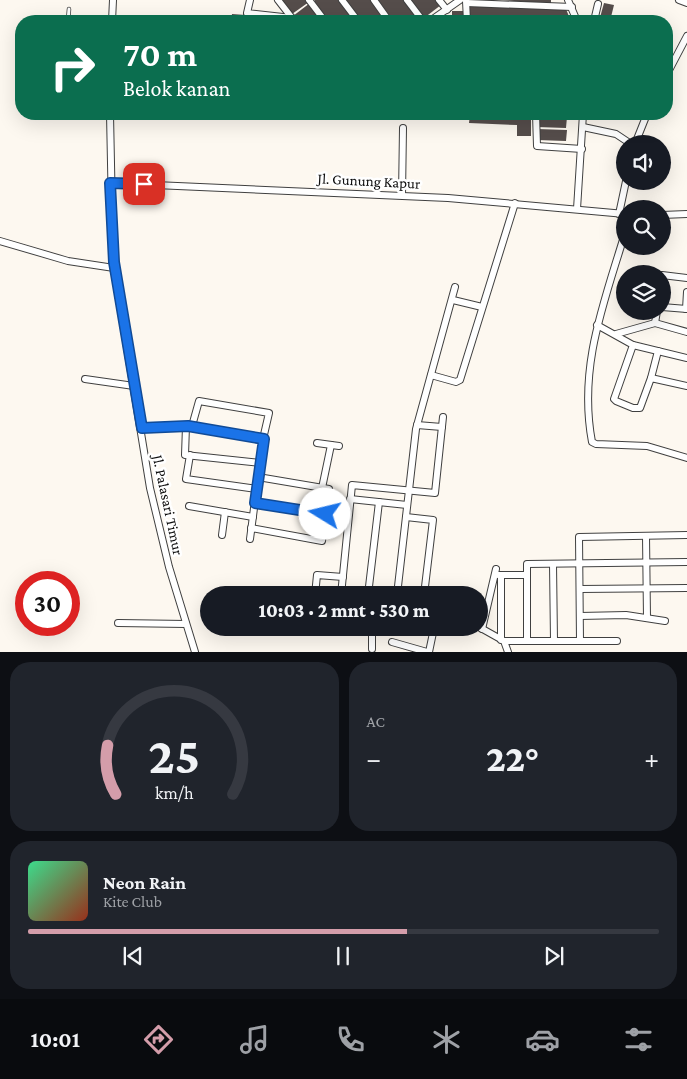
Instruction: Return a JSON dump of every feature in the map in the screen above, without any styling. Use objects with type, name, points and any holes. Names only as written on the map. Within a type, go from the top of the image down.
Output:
[{"type":"street","points":[[112,15],[113,0]]},
{"type":"street","points":[[250,0],[246,13],[259,15]]},
{"type":"street","points":[[278,0],[289,15]]},
{"type":"street","points":[[309,0],[320,15]]},
{"type":"street","points":[[342,0],[353,15]]},
{"type":"street","points":[[374,0],[385,15]]},
{"type":"street","points":[[407,0],[418,15]]},
{"type":"street","points":[[439,0],[447,10]]},
{"type":"street","points":[[568,0],[575,15]]},
{"type":"street","points":[[679,0],[687,3]]},
{"type":"street","points":[[464,1],[466,15]]},
{"type":"street","points":[[441,15],[464,1],[572,7]]},
{"type":"street","points":[[595,15],[598,4]]},
{"type":"street","points":[[673,63],[687,36]]},
{"type":"street","name":"Jl. Palasari Timur","points":[[110,120],[110,183],[114,268],[142,428],[150,488],[195,652]]},
{"type":"street","points":[[536,120],[537,146],[582,149]]},
{"type":"street","points":[[577,209],[583,120]]},
{"type":"street","points":[[639,135],[645,120]]},
{"type":"street","points":[[583,127],[618,135]]},
{"type":"street","points":[[402,128],[402,195]]},
{"type":"street","name":"Jl. Gunung Kapur","points":[[110,183],[402,195],[515,203],[616,213]]},
{"type":"street","points":[[431,375],[456,382],[460,380],[515,203]]},
{"type":"street","points":[[671,215],[687,214]]},
{"type":"street","points":[[0,241],[68,261],[114,268]]},
{"type":"street","points":[[619,255],[589,360],[587,414],[593,443],[647,446],[687,458]]},
{"type":"street","points":[[671,275],[687,278]]},
{"type":"street","points":[[397,586],[416,425],[453,300],[455,287]]},
{"type":"street","points":[[671,308],[686,309],[687,292]]},
{"type":"street","points":[[453,300],[482,306]]},
{"type":"street","points":[[616,334],[655,323],[687,332]]},
{"type":"street","points":[[598,325],[633,345],[687,358]]},
{"type":"street","points":[[633,345],[615,400],[633,408],[640,408],[658,352]]},
{"type":"street","points":[[651,378],[687,386]]},
{"type":"street","points":[[84,379],[134,386]]},
{"type":"street","points":[[250,539],[260,463],[269,414],[199,401],[189,426],[184,453],[260,463]]},
{"type":"street","points":[[342,586],[352,485],[435,493],[443,417]]},
{"type":"street","points":[[416,425],[442,427]]},
{"type":"street","points":[[142,428],[189,426],[264,439]]},
{"type":"street","points":[[317,443],[339,446]]},
{"type":"street","points":[[322,488],[331,445]]},
{"type":"street","points":[[190,455],[186,479],[257,489]]},
{"type":"street","points":[[251,528],[322,541],[329,489],[258,477]]},
{"type":"street","points":[[350,499],[407,505]]},
{"type":"street","points":[[369,586],[379,502]]},
{"type":"street","points":[[255,503],[325,514]]},
{"type":"street","points":[[189,506],[253,517]]},
{"type":"street","points":[[222,534],[225,512]]},
{"type":"street","points":[[406,517],[433,520],[425,586]]},
{"type":"street","points":[[646,536],[647,618]]},
{"type":"street","points":[[580,642],[579,537],[687,536]]},
{"type":"street","points":[[527,642],[527,564],[687,562]]},
{"type":"street","points":[[553,564],[554,642]]},
{"type":"street","points":[[497,573],[527,575]]},
{"type":"street","points":[[488,602],[497,573]]},
{"type":"street","points":[[497,573],[503,641],[508,652]]},
{"type":"street","points":[[316,586],[317,575],[343,578]]},
{"type":"street","points":[[580,590],[687,588]]},
{"type":"street","points":[[580,616],[626,615],[665,620]]},
{"type":"street","points":[[118,624],[186,624]]},
{"type":"street","points":[[488,633],[503,641],[617,641]]},
{"type":"street","points":[[372,636],[372,648]]},
{"type":"street","points":[[392,642],[428,652],[432,636]]},
{"type":"lane","points":[[68,15],[69,9]]},
{"type":"building","points":[[281,0],[308,0],[309,2],[292,14]]},
{"type":"building","points":[[339,0],[350,15],[324,15],[314,1]]},
{"type":"building","points":[[345,0],[371,0],[382,15],[356,15]]},
{"type":"building","points":[[378,0],[404,0],[414,15],[389,15]]},
{"type":"building","points":[[410,0],[437,0],[441,5],[428,15],[422,15]]},
{"type":"building","points":[[502,0],[551,0],[551,4]]},
{"type":"building","points":[[310,3],[319,15],[294,15]]},
{"type":"building","points":[[604,3],[614,5],[612,15],[601,15]]},
{"type":"building","points":[[470,6],[566,9],[568,15],[470,15]]},
{"type":"building","points":[[452,11],[463,11],[463,15],[452,15]]},
{"type":"building","points":[[469,120],[531,120],[531,136],[517,136],[517,125],[469,123]]},
{"type":"building","points":[[537,120],[567,120],[566,128],[537,127]]},
{"type":"building","points":[[537,129],[567,130],[566,141],[537,140]]},
{"type":"route","points":[[144,184],[110,183],[114,262],[142,428],[188,426],[264,439],[255,503],[325,514]]}]
